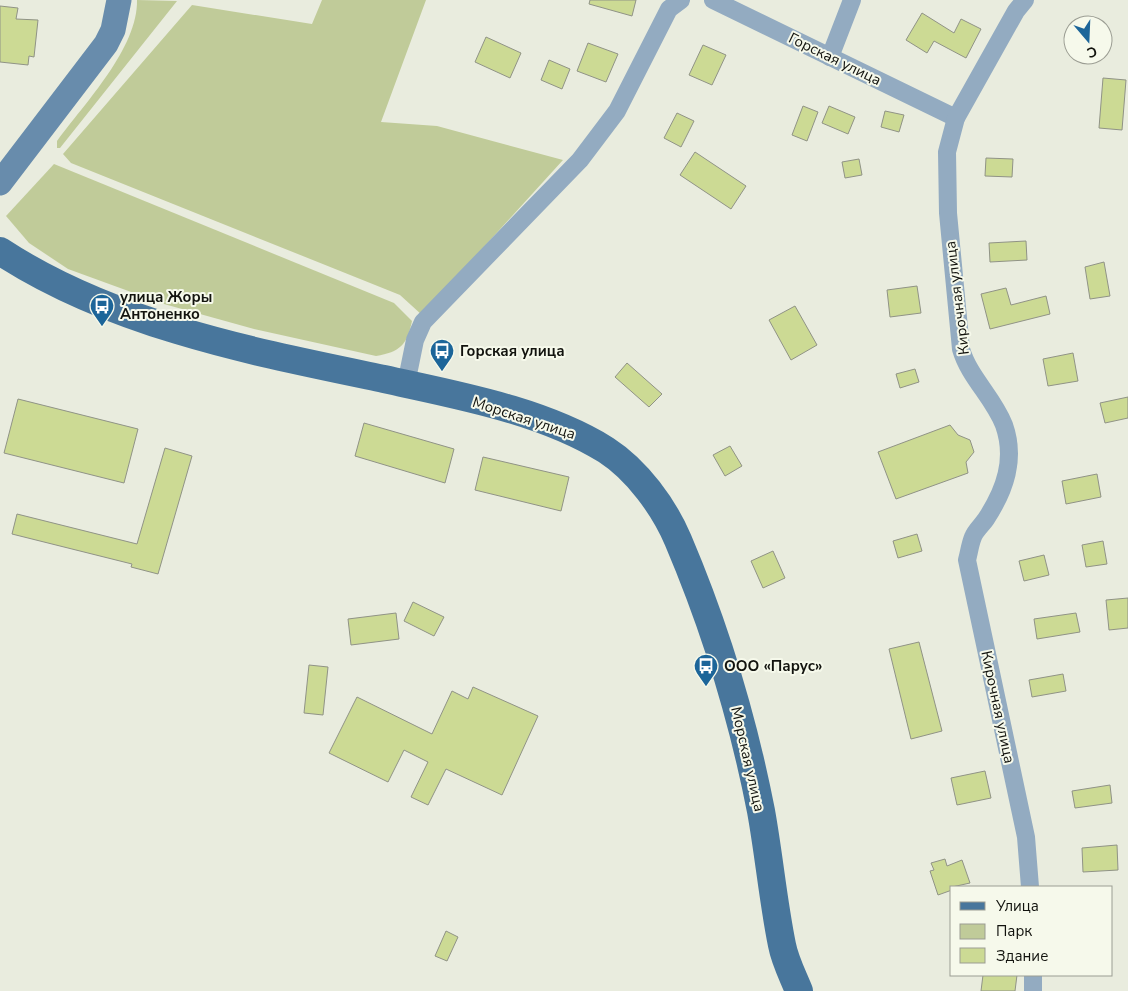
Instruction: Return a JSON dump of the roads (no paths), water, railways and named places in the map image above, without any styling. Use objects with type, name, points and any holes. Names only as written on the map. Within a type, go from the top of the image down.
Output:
[{"type":"main road","points":[[0,183],[106,44],[114,30],[119,0]]},
{"type":"main road","name":"Морская улица","points":[[0,251],[26,267],[112,307],[185,332],[257,351],[501,407],[566,428],[603,448],[620,460],[652,497],[677,537],[710,624],[743,728],[761,812],[782,948],[799,991]]},
{"type":"street","points":[[406,384],[415,340],[423,322],[580,160],[617,111],[669,8],[681,0]]},
{"type":"street","name":"Горская улица","points":[[713,0],[956,118]]},
{"type":"street","points":[[830,57],[852,0]]},
{"type":"street","name":"Кирочная улица","points":[[1025,0],[1016,11],[956,118],[947,152],[948,213],[961,348],[966,364],[986,392],[1003,425],[1010,451],[1006,479],[987,517],[973,536],[967,560],[1026,837],[1030,886]]},
{"type":"street","points":[[1033,976],[1033,991]]},
{"type":"place","name":"улица Жоры Антоненко","points":[[102,327]]},
{"type":"place","name":"Горская улица","points":[[442,372]]},
{"type":"place","name":"ООО «Парус»","points":[[706,687]]}]
